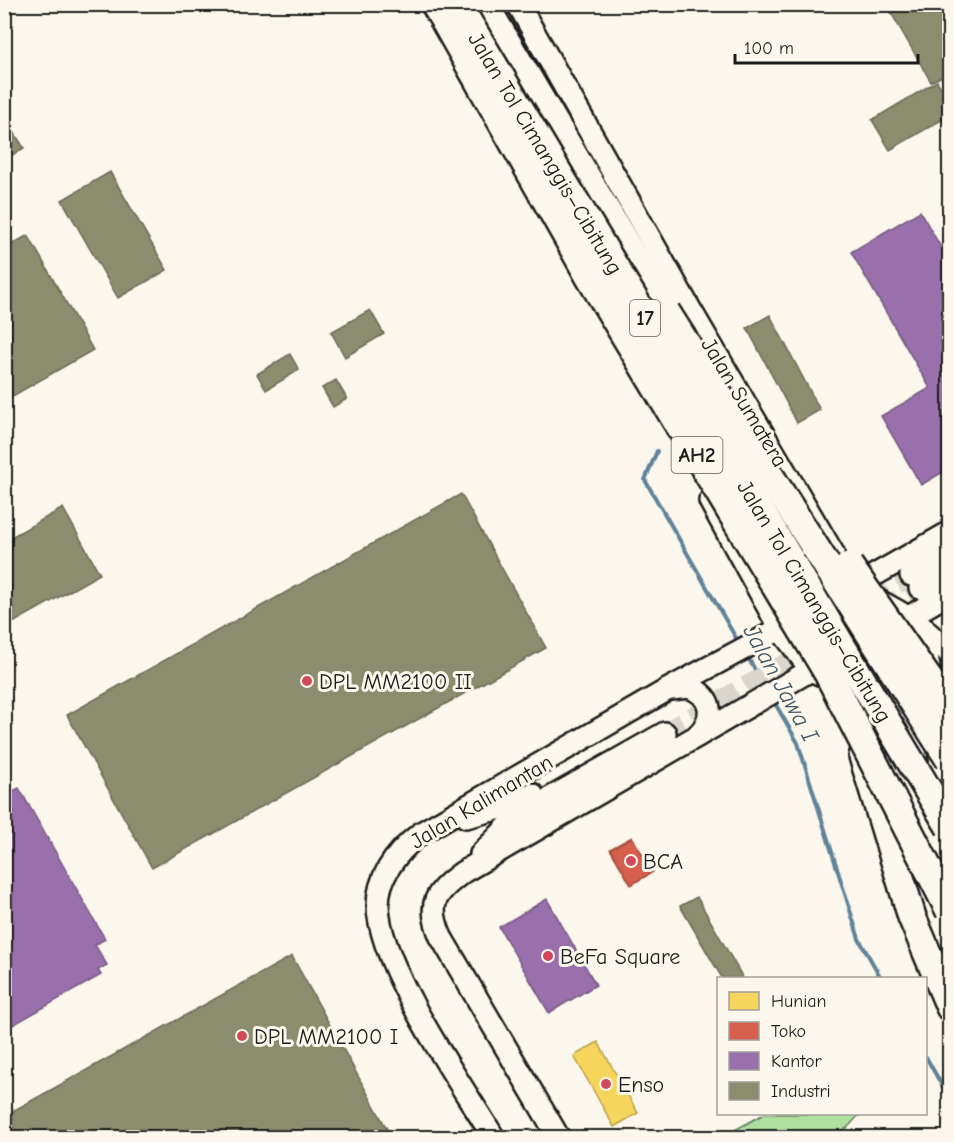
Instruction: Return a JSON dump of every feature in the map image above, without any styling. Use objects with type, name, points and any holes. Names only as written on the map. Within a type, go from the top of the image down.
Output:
[{"type":"highway","name":"AH2","points":[[435,4],[591,279],[827,679],[950,911]]},
{"type":"highway","name":"Jalan Tol Cimanggis–Cibitung","points":[[457,4],[950,827]]},
{"type":"highway","name":"Jalan Tol Cimanggis–Cibitung","points":[[484,4],[666,312]]},
{"type":"highway","points":[[666,312],[950,710]]},
{"type":"highway","name":"17","points":[[666,312],[950,760]]},
{"type":"highway","points":[[827,679],[950,876]]},
{"type":"highway","points":[[827,679],[858,739],[923,945],[950,1007]]},
{"type":"highway","points":[[877,754],[950,862]]},
{"type":"highway","points":[[923,945],[950,970]]},
{"type":"street","points":[[430,4],[606,313],[780,629],[827,679],[877,754]]},
{"type":"street","name":"Jalan Sumatera","points":[[518,4],[657,252],[770,442],[882,641]]},
{"type":"street","points":[[852,588],[950,532]]},
{"type":"street","points":[[950,554],[916,582],[950,572]]},
{"type":"street","points":[[852,588],[916,621],[950,654]]},
{"type":"street","points":[[559,1137],[434,920],[433,903],[442,887],[463,872],[784,688],[827,679],[846,679],[879,660],[882,641],[916,621],[950,593]]},
{"type":"street","points":[[916,621],[942,771],[950,786]]},
{"type":"street","name":"Jalan Kalimantan","points":[[494,1137],[427,1027],[388,954],[381,929],[378,904],[385,873],[400,849],[436,825],[667,690],[780,629]]},
{"type":"street","points":[[667,690],[689,687],[705,696],[709,702],[710,715],[707,723],[693,740]]},
{"type":"street","points":[[436,825],[512,805],[661,728],[517,817],[463,872]]},
{"type":"green space","points":[[762,1115],[859,1115],[847,1128],[831,1137],[722,1137]]},
{"type":"building: Hunian","name":"Enso","points":[[598,1042],[638,1113],[614,1127],[574,1056]]},
{"type":"building: Toko","name":"BCA","points":[[632,837],[653,872],[631,885],[610,849]]},
{"type":"building: Kantor","points":[[920,211],[950,263],[950,468],[921,485],[881,416],[930,388],[851,252]]},
{"type":"building: Kantor","points":[[4,784],[9,793],[19,788],[105,939],[95,945],[107,965],[98,970],[101,975],[4,1030]]},
{"type":"building: Kantor","name":"BeFa Square","points":[[547,899],[596,985],[549,1013],[499,927]]},
{"type":"building: Industri","points":[[886,4],[950,4],[950,72],[931,82]]},
{"type":"building: Industri","points":[[937,81],[950,102],[950,115],[890,150],[872,120]]},
{"type":"building: Industri","points":[[4,116],[24,148],[4,160]]},
{"type":"building: Industri","points":[[110,172],[167,270],[118,298],[62,200]]},
{"type":"building: Industri","points":[[28,235],[93,350],[4,401],[4,249]]},
{"type":"building: Industri","points":[[370,310],[384,334],[345,357],[331,332]]},
{"type":"building: Industri","points":[[770,315],[820,410],[797,423],[747,328]]},
{"type":"building: Industri","points":[[290,354],[299,370],[266,390],[257,374]]},
{"type":"building: Industri","points":[[336,380],[347,399],[333,407],[322,388]]},
{"type":"building: Industri","name":"DPL MM2100 II","points":[[461,494],[546,648],[152,868],[67,715]]},
{"type":"building: Industri","points":[[63,508],[100,574],[4,628],[4,541]]},
{"type":"building: Industri","points":[[697,897],[742,977],[721,977],[680,906]]},
{"type":"building: Industri","name":"DPL MM2100 I","points":[[292,956],[392,1138],[4,1138],[4,1116]]},
{"type":"waterway","name":"Jalan Jawa I","points":[[657,451],[645,480],[740,645]]},
{"type":"waterway","name":"Jalan Jawa I","points":[[747,656],[766,689]]},
{"type":"waterway","name":"Jalan Jawa I","points":[[773,700],[798,743],[859,939],[880,977]]},
{"type":"waterway","name":"Jalan Jawa I","points":[[927,1059],[950,1100]]},
{"type":"tunnel","points":[[816,630],[911,575]]},
{"type":"tunnel","points":[[665,733],[920,588]]},
{"type":"place","name":"DPL MM2100 II","points":[[307,681]]},
{"type":"place","name":"BCA","points":[[631,861]]},
{"type":"place","name":"BeFa Square","points":[[548,956]]},
{"type":"place","name":"DPL MM2100 I","points":[[242,1036]]},
{"type":"place","name":"Enso","points":[[606,1084]]}]
